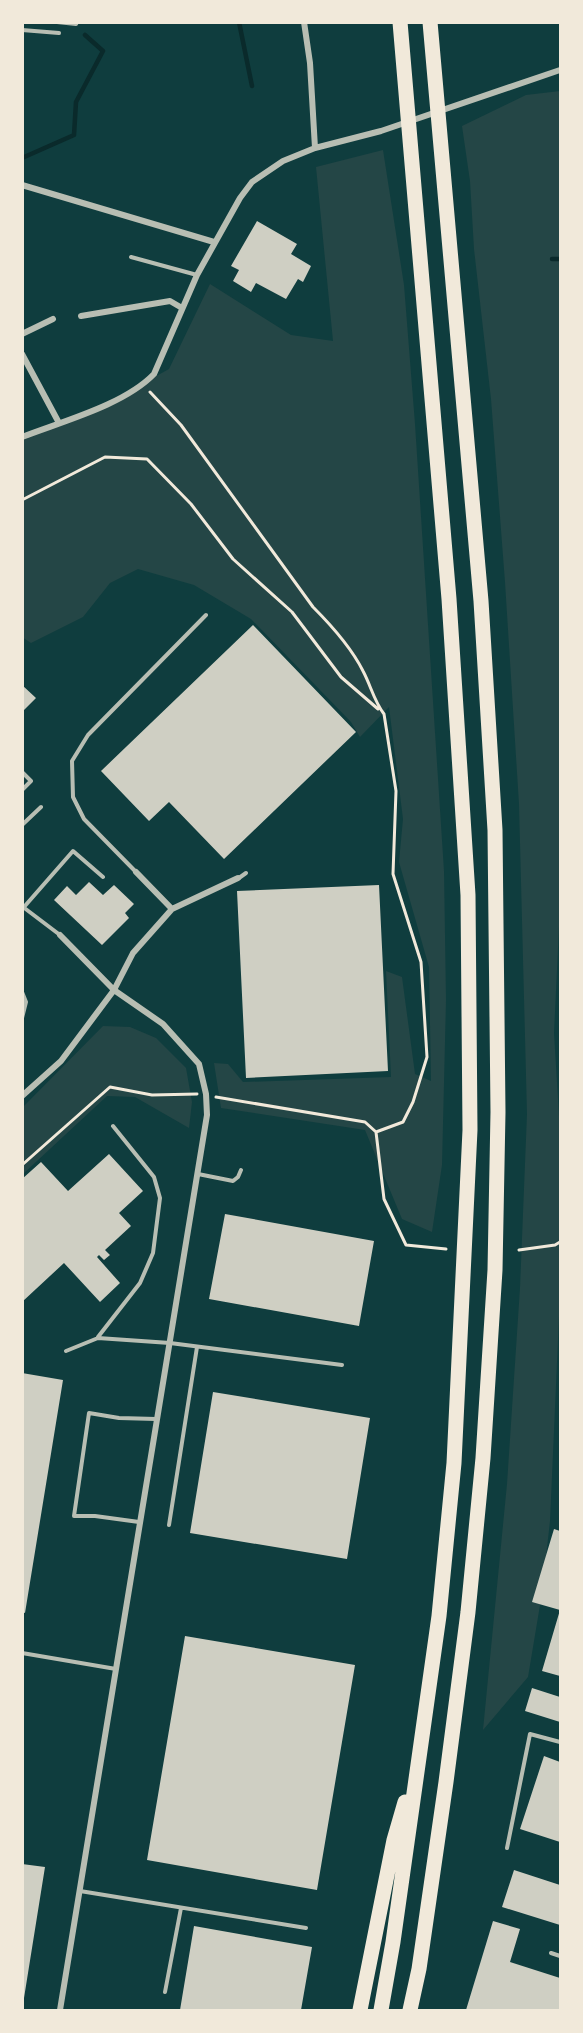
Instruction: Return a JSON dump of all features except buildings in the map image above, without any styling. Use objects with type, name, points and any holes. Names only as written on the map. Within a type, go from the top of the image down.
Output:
[{"type":"highway","points":[[381,2010],[393,1942],[439,1616],[454,1463],[470,1130],[468,895],[449,599],[400,22]]},
{"type":"highway","points":[[410,2010],[419,1969],[457,1702],[482,1470],[495,1270],[498,1112],[495,830],[481,601],[430,22]]},
{"type":"highway","points":[[360,2010],[394,1840],[422,1744]]},
{"type":"highway","points":[[417,2010],[419,1969]]},
{"type":"street","points":[[304,22],[310,63],[315,148]]},
{"type":"street","points":[[22,437],[93,411],[145,384],[154,374],[197,275],[214,242],[252,182],[283,161],[315,148],[381,131],[561,69]]},
{"type":"street","points":[[22,185],[214,242]]},
{"type":"street","points":[[81,316],[170,301],[182,308]]},
{"type":"street","points":[[22,334],[53,319]]},
{"type":"street","points":[[22,354],[59,423]]},
{"type":"street","points":[[136,872],[172,909]]},
{"type":"street","points":[[22,1096],[61,1061],[114,990],[133,952],[172,909],[238,878]]},
{"type":"street","points":[[60,935],[114,990],[163,1024],[199,1064],[206,1094],[207,1115],[60,2010]]},
{"type":"lane","points":[[57,22],[76,24],[77,22]]},
{"type":"lane","points":[[22,30],[59,33]]},
{"type":"lane","points":[[131,257],[197,275]]},
{"type":"lane","points":[[136,872],[84,819],[73,797],[72,761],[88,735],[206,615]]},
{"type":"lane","points":[[22,772],[31,781],[22,790]]},
{"type":"lane","points":[[22,825],[41,807]]},
{"type":"lane","points":[[60,935],[23,907],[73,851],[103,878]]},
{"type":"lane","points":[[238,878],[246,873]]},
{"type":"lane","points":[[22,993],[26,1002],[22,1018]]},
{"type":"lane","points":[[98,1338],[140,1283],[153,1253],[160,1198],[154,1177],[113,1126]]},
{"type":"lane","points":[[198,1174],[233,1181],[242,1170]]},
{"type":"lane","points":[[66,1351],[98,1338],[170,1343],[342,1365]]},
{"type":"lane","points":[[169,1525],[197,1347]]},
{"type":"lane","points":[[140,1522],[95,1516],[74,1516],[89,1413],[118,1418],[157,1419]]},
{"type":"lane","points":[[22,1653],[116,1670]]},
{"type":"lane","points":[[507,1848],[530,1734],[561,1742]]},
{"type":"lane","points":[[79,1891],[306,1928]]},
{"type":"lane","points":[[165,1992],[181,1908]]},
{"type":"lane","points":[[551,1953],[561,1956]]},
{"type":"path","points":[[145,384],[152,395],[181,425],[313,607],[355,657],[376,704],[384,714],[396,791],[393,874],[420,962],[427,1057],[413,1102],[403,1122],[376,1132]]},
{"type":"path","points":[[22,500],[105,457],[147,459],[191,504],[232,559],[292,612],[341,677],[384,714]]},
{"type":"path","points":[[22,1165],[110,1087],[152,1095],[206,1094],[221,1099],[365,1122],[376,1132],[384,1199],[406,1245],[446,1249]]},
{"type":"path","points":[[519,1250],[561,1242]]},
{"type":"shaded area","points":[[560,91],[560,906],[554,1033],[560,1132],[560,1294],[550,1521],[542,1593],[528,1677],[483,1730],[507,1484],[520,1288],[527,1114],[519,804],[505,582],[491,399],[474,249],[470,181],[462,126],[526,95]]},
{"type":"shaded area","points":[[383,150],[404,285],[444,871],[446,1000],[442,1165],[432,1232],[402,1219],[365,1130],[221,1108],[214,1063],[228,1064],[243,1082],[391,1077],[386,971],[402,977],[415,1074],[431,1081],[429,967],[399,862],[403,819],[389,707],[360,737],[351,722],[251,619],[194,585],[138,569],[110,583],[83,617],[31,643],[22,637],[22,437],[93,411],[169,369],[210,284],[291,335],[333,341],[316,167]]},
{"type":"shaded area","points":[[103,1026],[130,1027],[156,1038],[186,1068],[192,1102],[189,1128],[135,1097],[107,1096],[23,1174],[23,1107]]},
{"type":"waterway","points":[[239,22],[252,86]]},
{"type":"waterway","points":[[22,158],[74,135],[76,102],[103,51],[85,35]]},
{"type":"waterway","points":[[552,259],[560,259]]}]
